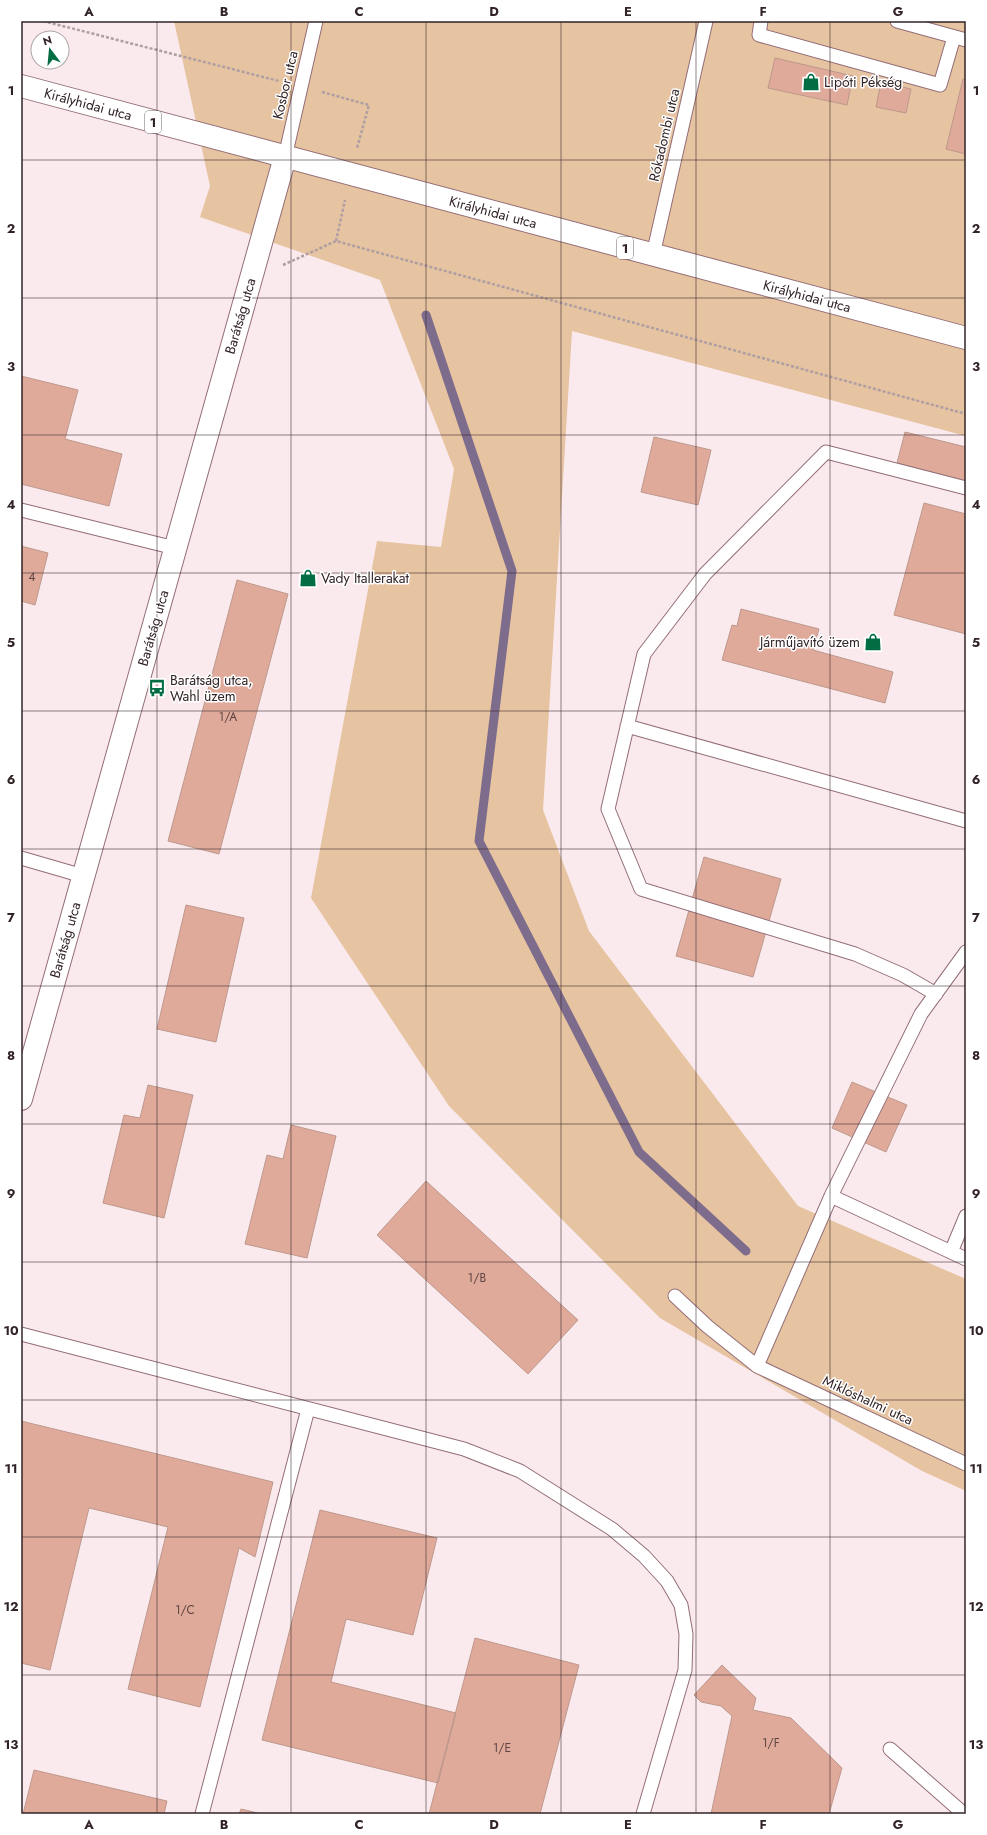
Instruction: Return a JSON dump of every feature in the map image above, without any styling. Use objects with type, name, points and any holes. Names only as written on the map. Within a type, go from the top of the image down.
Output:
[{"type":"street","name":"Királyhidai utca","points":[[21,86],[966,338]]},
{"type":"street","name":"Barátság utca","points":[[21,1099],[285,157]]},
{"type":"lane","name":"Kosbor utca","points":[[285,157],[316,21]]},
{"type":"lane","name":"Rókadombi utca","points":[[653,255],[706,21]]},
{"type":"lane","points":[[761,21],[759,35],[940,84],[960,38],[897,21]]},
{"type":"lane","points":[[936,994],[904,975],[855,954],[641,889],[608,809],[644,654],[704,574],[826,452],[966,488]]},
{"type":"lane","points":[[21,510],[175,548]]},
{"type":"lane","points":[[627,726],[966,821]]},
{"type":"lane","points":[[21,858],[83,876]]},
{"type":"lane","points":[[757,1366],[831,1196],[921,1014],[966,952]]},
{"type":"lane","points":[[831,1196],[966,1259]]},
{"type":"lane","points":[[951,1252],[966,1216]]},
{"type":"lane","name":"Miklóshalmi utca","points":[[675,1296],[707,1326],[757,1366],[966,1464]]},
{"type":"lane","points":[[21,1334],[464,1449],[520,1471],[612,1529],[644,1556],[667,1581],[681,1606],[686,1634],[685,1670],[643,1814]]},
{"type":"lane","points":[[202,1814],[308,1409]]},
{"type":"lane","points":[[890,1749],[964,1814]]},
{"type":"path","points":[[43,21],[369,105]]},
{"type":"path","points":[[250,279],[336,241],[966,414]]},
{"type":"shaded area","points":[[174,21],[966,21],[966,436],[572,331],[543,810],[589,931],[798,1206],[966,1279],[966,1491],[922,1471],[660,1318],[449,1106],[311,898],[377,541],[441,547],[454,469],[380,280],[200,217],[210,186]]},
{"type":"building","name":"Lipóti Pékség","points":[[775,58],[853,76],[847,105],[768,88]]},
{"type":"building","points":[[963,79],[966,80],[966,154],[946,149]]},
{"type":"building","points":[[881,82],[911,89],[906,113],[876,107]]},
{"type":"building","points":[[21,376],[78,390],[65,439],[122,454],[109,506],[21,484]]},
{"type":"building","points":[[905,432],[966,447],[966,481],[897,463]]},
{"type":"building","points":[[654,437],[711,450],[698,505],[641,492]]},
{"type":"building","points":[[924,503],[966,514],[966,634],[894,615]]},
{"type":"building","points":[[21,546],[48,553],[35,605],[21,601]]},
{"type":"building","points":[[237,580],[288,594],[219,854],[168,841]]},
{"type":"building","points":[[741,609],[819,629],[813,650],[893,672],[885,703],[722,660],[732,625],[737,626]]},
{"type":"building","points":[[704,857],[781,879],[753,977],[676,956]]},
{"type":"building","points":[[186,905],[244,918],[216,1042],[157,1029]]},
{"type":"building","points":[[852,1082],[907,1105],[886,1152],[832,1128]]},
{"type":"building","points":[[148,1085],[193,1095],[164,1218],[103,1203],[124,1115],[140,1118]]},
{"type":"building","points":[[291,1125],[336,1136],[307,1258],[245,1244],[267,1155],[283,1159]]},
{"type":"building","points":[[426,1181],[578,1320],[528,1374],[377,1235]]},
{"type":"building","points":[[21,1421],[273,1482],[255,1557],[239,1548],[200,1707],[128,1689],[168,1527],[89,1508],[50,1670],[21,1663]]},
{"type":"building","points":[[320,1510],[437,1538],[413,1635],[346,1619],[331,1682],[456,1713],[438,1783],[262,1740]]},
{"type":"building","points":[[475,1638],[579,1665],[540,1814],[429,1814]]},
{"type":"building","points":[[722,1665],[756,1698],[753,1710],[791,1718],[842,1768],[829,1814],[711,1814],[732,1716],[721,1706],[701,1702],[694,1695]]},
{"type":"building","points":[[34,1770],[167,1801],[164,1814],[23,1814]]},
{"type":"building","points":[[241,1809],[262,1814],[239,1814]]},
{"type":"waterway","points":[[426,315],[512,571],[479,841],[639,1152],[746,1251]]},
{"type":"place","name":"Lipóti Pékség","points":[[811,82]]},
{"type":"place","name":"Vady Itallerakat","points":[[308,578]]},
{"type":"place","name":"Járműjavító üzem","points":[[873,642]]},
{"type":"place","name":"Barátság utca, Wahl üzem","points":[[157,688]]}]
